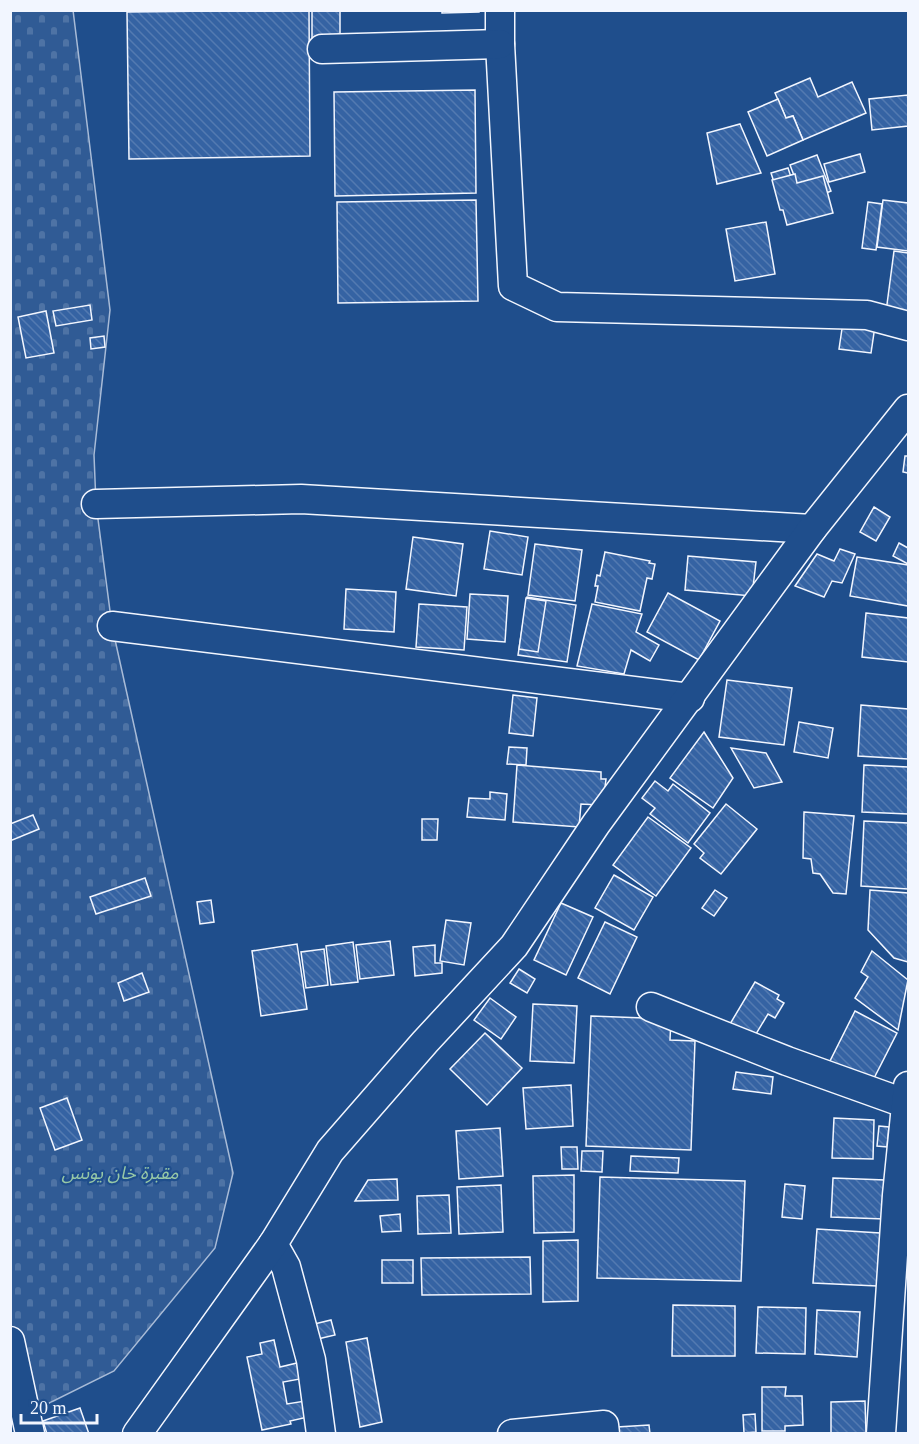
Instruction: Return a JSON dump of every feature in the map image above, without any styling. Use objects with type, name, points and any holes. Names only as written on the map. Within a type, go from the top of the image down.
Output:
[{"type":"lane","points":[[500,10],[513,286],[557,307],[867,315],[909,326]]},
{"type":"lane","points":[[322,49],[500,44]]},
{"type":"lane","points":[[136,1434],[273,1244],[330,1151],[425,1042],[514,946],[596,824],[812,529],[909,409]]},
{"type":"lane","points":[[96,504],[301,499],[812,529]]},
{"type":"lane","points":[[112,626],[690,698]]},
{"type":"lane","points":[[651,1007],[787,1061],[908,1095],[897,1195],[880,1434]]},
{"type":"lane","points":[[273,1244],[286,1267],[311,1360],[321,1434]]},
{"type":"lane","points":[[10,1341],[30,1434]]},
{"type":"lane","points":[[512,1434],[604,1425],[605,1434]]},
{"type":"green space","name":"مقبرة خان يونس","points":[[73,10],[110,310],[94,455],[96,504],[112,626],[233,1173],[215,1248],[114,1371],[11,1422],[10,11]]},
{"type":"building","points":[[309,10],[310,156],[129,159],[127,12]]},
{"type":"building","points":[[312,10],[340,10],[340,39],[312,40]]},
{"type":"building","points":[[442,10],[479,10],[479,12],[442,13]]},
{"type":"building","points":[[810,78],[818,97],[852,82],[866,113],[803,140],[793,116],[786,118],[775,93]]},
{"type":"building","points":[[475,90],[476,193],[335,196],[334,92]]},
{"type":"building","points":[[908,95],[908,126],[872,130],[869,99]]},
{"type":"building","points":[[778,99],[786,118],[793,116],[803,140],[767,156],[748,112]]},
{"type":"building","points":[[740,124],[761,173],[717,184],[707,133]]},
{"type":"building","points":[[860,154],[865,172],[829,182],[824,164]]},
{"type":"building","points":[[817,155],[831,191],[804,202],[790,165]]},
{"type":"building","points":[[788,168],[798,198],[781,204],[771,173]]},
{"type":"building","points":[[795,174],[797,183],[823,176],[833,213],[787,225],[783,210],[780,210],[772,180]]},
{"type":"building","points":[[476,200],[478,301],[338,303],[337,202]]},
{"type":"building","points":[[883,200],[908,203],[908,251],[877,247]]},
{"type":"building","points":[[868,202],[882,204],[876,250],[862,248]]},
{"type":"building","points":[[766,222],[775,274],[735,281],[726,229]]},
{"type":"building","points":[[894,251],[908,253],[908,315],[886,312]]},
{"type":"building","points":[[90,305],[92,320],[56,326],[53,311]]},
{"type":"building","points":[[46,311],[54,353],[26,358],[18,317]]},
{"type":"building","points":[[843,322],[875,326],[871,353],[839,349]]},
{"type":"building","points":[[104,336],[105,347],[91,349],[90,338]]},
{"type":"building","points":[[905,456],[908,456],[908,473],[903,472]]},
{"type":"building","points":[[874,507],[890,517],[876,541],[860,532]]},
{"type":"building","points":[[490,531],[528,537],[522,575],[484,569]]},
{"type":"building","points":[[413,537],[463,544],[456,596],[406,589]]},
{"type":"building","points":[[899,543],[908,548],[908,564],[893,556]]},
{"type":"building","points":[[535,544],[582,550],[575,601],[528,595]]},
{"type":"building","points":[[840,549],[855,554],[842,583],[832,581],[824,597],[795,586],[817,554],[834,561]]},
{"type":"building","points":[[605,552],[655,564],[652,579],[647,578],[640,611],[595,602],[598,586],[595,586],[597,575],[600,576]]},
{"type":"building","points":[[688,556],[756,562],[752,596],[685,590]]},
{"type":"building","points":[[857,557],[908,565],[908,606],[850,596]]},
{"type":"building","points":[[346,589],[396,592],[394,632],[344,629]]},
{"type":"building","points":[[668,593],[720,621],[699,660],[647,632]]},
{"type":"building","points":[[470,594],[508,596],[505,642],[467,639]]},
{"type":"building","points":[[527,597],[576,605],[567,662],[518,655]]},
{"type":"building","points":[[526,598],[546,601],[538,652],[519,649]]},
{"type":"building","points":[[419,604],[467,607],[464,650],[416,647]]},
{"type":"building","points":[[592,604],[642,614],[636,632],[659,645],[650,661],[631,650],[624,674],[577,666]]},
{"type":"building","points":[[866,613],[908,618],[908,662],[862,657]]},
{"type":"building","points":[[727,680],[792,688],[784,745],[719,737]]},
{"type":"building","points":[[513,695],[537,698],[533,736],[509,733]]},
{"type":"building","points":[[861,705],[908,709],[908,759],[858,756]]},
{"type":"building","points":[[799,722],[833,728],[828,758],[794,752]]},
{"type":"building","points":[[704,732],[733,778],[713,808],[670,778]]},
{"type":"building","points":[[509,747],[527,748],[526,765],[507,764]]},
{"type":"building","points":[[731,748],[766,753],[782,782],[754,788]]},
{"type":"building","points":[[517,765],[601,772],[601,779],[606,779],[604,796],[599,805],[581,804],[579,827],[513,822]]},
{"type":"building","points":[[864,765],[908,767],[908,814],[862,812]]},
{"type":"building","points":[[655,781],[668,791],[673,784],[710,813],[688,843],[650,814],[655,808],[642,798]]},
{"type":"building","points":[[490,792],[507,794],[505,820],[467,817],[469,798],[490,799]]},
{"type":"building","points":[[726,804],[757,829],[721,874],[700,858],[704,853],[694,844]]},
{"type":"building","points":[[804,812],[854,816],[846,894],[833,893],[820,874],[813,873],[811,859],[803,858]]},
{"type":"building","points":[[33,815],[39,829],[10,841],[10,824]]},
{"type":"building","points":[[648,817],[691,848],[656,896],[613,865]]},
{"type":"building","points":[[422,819],[438,819],[437,840],[422,840]]},
{"type":"building","points":[[864,821],[908,823],[908,889],[861,886]]},
{"type":"building","points":[[614,875],[653,897],[634,930],[595,908]]},
{"type":"building","points":[[145,878],[151,896],[96,914],[90,897]]},
{"type":"building","points":[[715,890],[727,898],[714,916],[702,908]]},
{"type":"building","points":[[870,890],[908,893],[908,962],[894,958],[868,930]]},
{"type":"building","points":[[211,900],[214,922],[200,924],[197,902]]},
{"type":"building","points":[[561,903],[593,917],[566,975],[534,960]]},
{"type":"building","points":[[446,920],[471,923],[464,965],[440,961]]},
{"type":"building","points":[[605,922],[637,937],[610,994],[578,978]]},
{"type":"building","points":[[390,941],[394,975],[360,979],[356,945]]},
{"type":"building","points":[[353,942],[358,982],[331,985],[326,946]]},
{"type":"building","points":[[297,944],[307,1009],[261,1016],[252,951]]},
{"type":"building","points":[[435,945],[435,963],[442,963],[442,973],[415,976],[413,947]]},
{"type":"building","points":[[324,949],[328,985],[306,988],[301,952]]},
{"type":"building","points":[[872,951],[908,980],[898,1030],[855,998],[868,977],[861,972]]},
{"type":"building","points":[[519,969],[535,979],[527,993],[510,983]]},
{"type":"building","points":[[142,973],[149,992],[124,1001],[118,983]]},
{"type":"building","points":[[755,982],[779,995],[777,999],[784,1003],[775,1018],[768,1014],[753,1039],[730,1024]]},
{"type":"building","points":[[490,998],[516,1017],[501,1039],[474,1020]]},
{"type":"building","points":[[533,1004],[577,1006],[574,1063],[530,1061]]},
{"type":"building","points":[[855,1011],[897,1033],[870,1086],[828,1065]]},
{"type":"building","points":[[591,1016],[671,1019],[670,1040],[695,1041],[691,1150],[586,1146]]},
{"type":"building","points":[[485,1033],[522,1068],[487,1105],[450,1069]]},
{"type":"building","points":[[736,1072],[773,1077],[771,1094],[733,1089]]},
{"type":"building","points":[[571,1085],[573,1126],[526,1129],[523,1088]]},
{"type":"building","points":[[67,1098],[82,1140],[55,1150],[40,1108]]},
{"type":"building","points":[[834,1118],[874,1120],[873,1159],[832,1158]]},
{"type":"building","points":[[879,1126],[889,1127],[887,1147],[877,1146]]},
{"type":"building","points":[[500,1128],[503,1176],[459,1179],[456,1131]]},
{"type":"building","points":[[561,1147],[577,1147],[578,1169],[562,1169]]},
{"type":"building","points":[[582,1151],[603,1151],[602,1172],[581,1171]]},
{"type":"building","points":[[631,1156],[679,1158],[678,1173],[630,1171]]},
{"type":"building","points":[[574,1175],[574,1232],[534,1233],[533,1176]]},
{"type":"building","points":[[600,1177],[745,1181],[741,1281],[597,1278]]},
{"type":"building","points":[[833,1178],[885,1180],[884,1219],[831,1217]]},
{"type":"building","points":[[397,1179],[398,1200],[355,1201],[368,1180]]},
{"type":"building","points":[[785,1184],[805,1186],[802,1219],[782,1217]]},
{"type":"building","points":[[501,1185],[503,1232],[459,1234],[457,1187]]},
{"type":"building","points":[[449,1195],[451,1233],[418,1234],[417,1196]]},
{"type":"building","points":[[400,1214],[401,1231],[382,1232],[380,1216]]},
{"type":"building","points":[[817,1229],[880,1233],[877,1286],[813,1283]]},
{"type":"building","points":[[578,1240],[578,1301],[543,1302],[543,1241]]},
{"type":"building","points":[[530,1257],[531,1294],[422,1295],[421,1258]]},
{"type":"building","points":[[382,1260],[413,1260],[413,1283],[382,1283]]},
{"type":"building","points":[[673,1305],[735,1306],[735,1356],[672,1356]]},
{"type":"building","points":[[758,1307],[806,1308],[805,1354],[756,1353]]},
{"type":"building","points":[[817,1310],[860,1312],[857,1357],[815,1354]]},
{"type":"building","points":[[331,1320],[335,1335],[309,1341],[306,1326]]},
{"type":"building","points":[[367,1338],[382,1422],[360,1427],[346,1342]]},
{"type":"building","points":[[274,1340],[280,1367],[297,1363],[300,1379],[283,1382],[287,1404],[305,1401],[308,1417],[290,1421],[291,1424],[262,1430],[247,1357],[262,1354],[260,1343]]},
{"type":"building","points":[[762,1387],[786,1387],[785,1396],[802,1396],[803,1425],[785,1426],[785,1431],[762,1431]]},
{"type":"building","points":[[865,1401],[866,1433],[831,1433],[831,1402]]},
{"type":"building","points":[[80,1408],[89,1434],[47,1434],[43,1421]]},
{"type":"building","points":[[755,1414],[756,1432],[744,1433],[743,1415]]},
{"type":"building","points":[[649,1425],[650,1434],[617,1434],[617,1427]]}]
